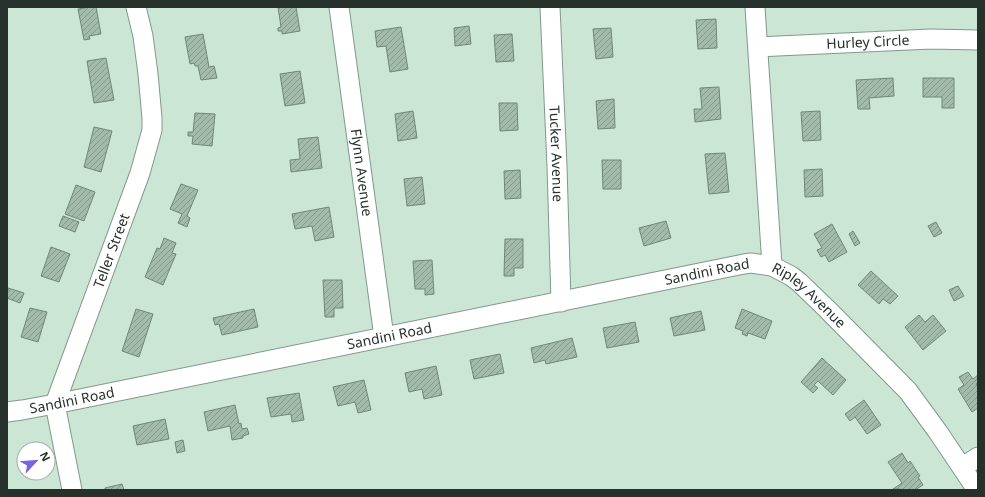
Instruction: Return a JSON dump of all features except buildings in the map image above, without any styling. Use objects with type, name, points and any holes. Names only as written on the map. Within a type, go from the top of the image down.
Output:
[{"type":"street","name":"Teller Street","points":[[55,404],[140,173],[152,130],[148,74],[136,7]]},
{"type":"street","name":"Flynn Avenue","points":[[339,7],[384,337]]},
{"type":"street","name":"Tucker Avenue","points":[[550,7],[561,302]]},
{"type":"street","name":"Ripley Avenue","points":[[755,7],[772,266],[791,276],[803,286],[908,391],[970,462],[977,490]]},
{"type":"street","name":"Hurley Circle","points":[[758,47],[931,39],[978,40]]},
{"type":"street","name":"Sandini Road","points":[[7,412],[55,404],[744,264],[751,263],[772,266]]},
{"type":"street","points":[[55,404],[72,490]]}]
